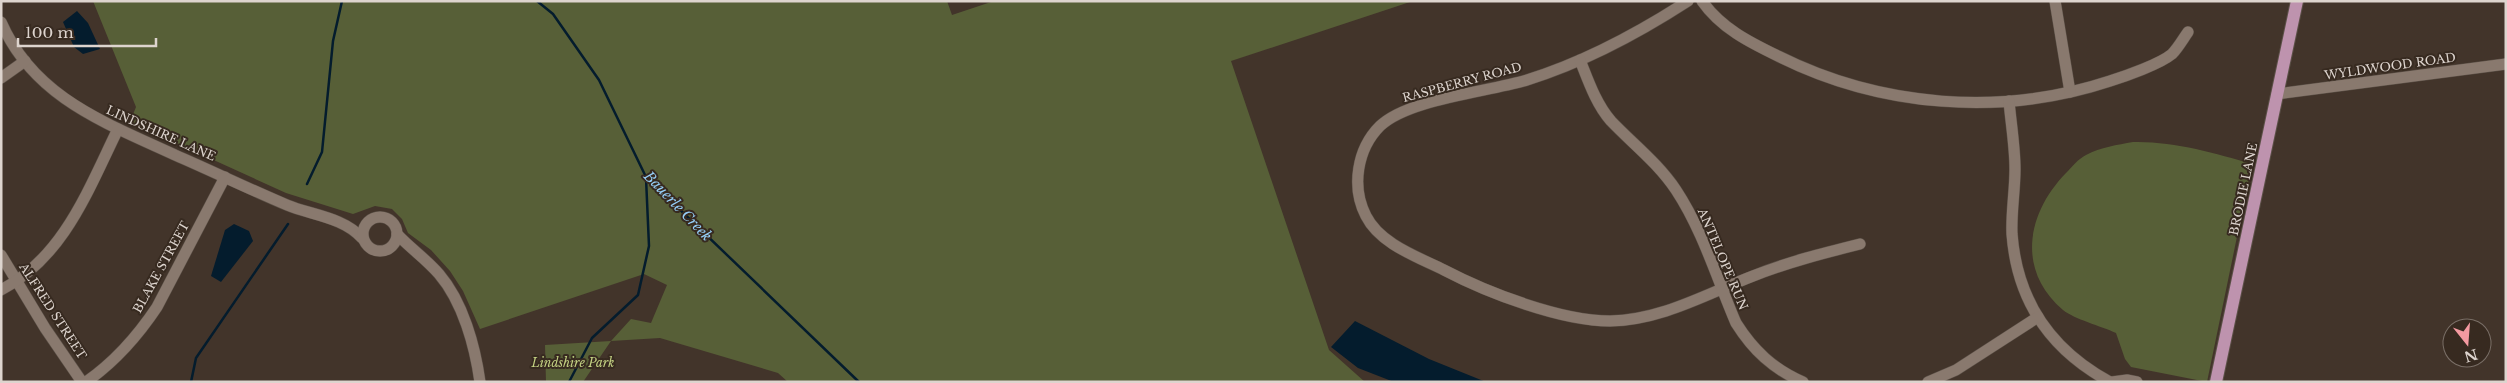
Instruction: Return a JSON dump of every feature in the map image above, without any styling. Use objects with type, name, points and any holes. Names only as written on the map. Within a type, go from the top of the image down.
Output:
[{"type":"main road","name":"BRODIE LANE","points":[[2216,382],[2297,1]]},
{"type":"street","name":"RASPBERRY ROAD","points":[[1688,1],[1611,47],[1580,60],[1526,80],[1415,107],[1394,115],[1369,139],[1358,162],[1358,195],[1366,215],[1375,229],[1398,246],[1465,281],[1526,303],[1585,320],[1639,318],[1669,311],[1721,288],[1796,261],[1860,244]]},
{"type":"street","points":[[1702,1],[1723,25],[1756,46],[1790,62],[1845,84],[1873,92],[1926,100],[2009,101],[2070,92],[2119,78],[2157,62],[2172,54],[2188,32]]},
{"type":"street","points":[[2055,1],[2070,92]]},
{"type":"street","name":"LINDSHIRE LANE","points":[[1,22],[25,61],[44,82],[65,100],[118,129],[289,206],[343,223],[367,222],[377,217],[389,219],[393,223],[397,234],[440,276],[452,293],[476,358],[480,382]]},
{"type":"street","name":"ANTELOPE RUN","points":[[1580,60],[1598,103],[1610,120],[1648,155],[1676,190],[1694,222],[1736,323],[1755,350],[1789,376],[1803,382]]},
{"type":"street","points":[[1,78],[25,61]]},
{"type":"street","name":"WYLDWOOD ROAD","points":[[2277,94],[2506,64]]},
{"type":"street","points":[[2009,101],[2015,170],[2012,232],[2020,280],[2038,317],[2069,355],[2089,370],[2111,382],[2127,380],[2137,382]]},
{"type":"street","points":[[1,290],[48,256],[58,243],[73,219],[118,129]]},
{"type":"street","name":"BLAKE STREET","points":[[86,382],[131,344],[150,318],[225,177]]},
{"type":"street","points":[[362,238],[362,232],[367,222]]},
{"type":"street","name":"LINDSHIRE LANE","points":[[343,223],[362,238],[364,243],[378,252],[396,248],[416,252]]},
{"type":"street","points":[[389,249],[396,240],[397,234]]},
{"type":"street","name":"ALFRED STREET","points":[[1,255],[82,382]]},
{"type":"street","points":[[1928,382],[1956,370],[2038,317]]},
{"type":"green space","points":[[93,1],[947,1],[952,15],[994,1],[1413,1],[1231,61],[1329,350],[1365,382],[788,382],[778,373],[660,338],[611,341],[631,319],[651,323],[667,285],[644,274],[480,329],[463,291],[450,271],[431,250],[408,233],[402,219],[392,209],[375,206],[353,214],[286,193],[130,122],[136,107]]},
{"type":"green space","points":[[2133,142],[2163,143],[2209,152],[2252,164],[2207,382],[2131,367],[2125,359],[2116,333],[2063,310],[2048,294],[2038,277],[2033,260],[2032,242],[2042,206],[2053,189],[2083,157],[2103,148]]},
{"type":"green space","name":"Lindshire Park","points":[[611,341],[583,382],[546,382],[545,345]]},
{"type":"water","points":[[77,11],[88,23],[100,49],[83,54],[74,47],[63,22]]},
{"type":"water","points":[[234,224],[249,231],[253,241],[221,282],[211,276],[225,230]]},
{"type":"water","points":[[1355,321],[1429,359],[1486,382],[1394,382],[1358,368],[1331,347]]},
{"type":"waterway","points":[[307,184],[322,152],[333,41],[342,1]]},
{"type":"waterway","name":"Bauerle Creek","points":[[537,1],[553,14],[599,80],[646,177],[859,382]]},
{"type":"waterway","points":[[569,382],[592,338],[638,295],[649,246],[646,178]]},
{"type":"waterway","points":[[191,382],[196,358],[288,224]]}]
